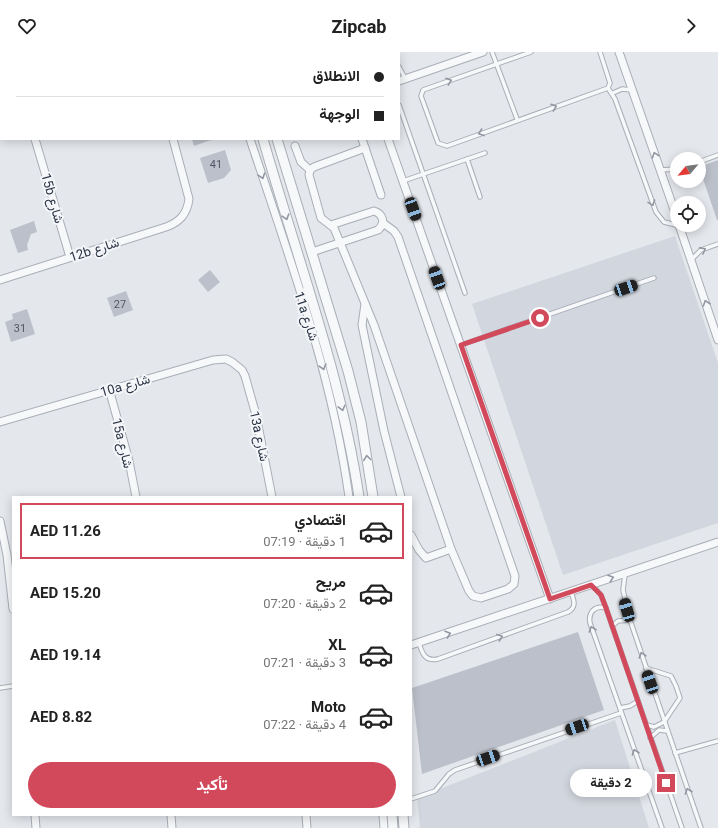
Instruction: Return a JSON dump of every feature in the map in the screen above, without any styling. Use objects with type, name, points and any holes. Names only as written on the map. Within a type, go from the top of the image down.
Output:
[{"type":"street","points":[[402,80],[483,52]]},
{"type":"street","points":[[619,52],[670,198]]},
{"type":"street","name":"15b شارع","points":[[35,140],[70,257]]},
{"type":"street","name":"12b شارع","points":[[0,280],[174,224],[185,213],[188,207],[188,193],[173,140]]},
{"type":"street","name":"11a شارع","points":[[250,140],[303,302],[330,392],[349,496]]},
{"type":"street","name":"11a شارع","points":[[263,140],[336,382],[360,496]]},
{"type":"street","points":[[269,140],[273,148],[281,150]]},
{"type":"street","name":"11a شارع","points":[[277,140],[332,316],[355,396],[373,496]]},
{"type":"street","points":[[362,140],[381,195]]},
{"type":"street","points":[[388,140],[550,599]]},
{"type":"street","points":[[295,146],[301,162],[310,170]]},
{"type":"street","points":[[310,170],[365,148]]},
{"type":"street","points":[[310,170],[309,175],[321,218],[324,222],[331,225],[340,242],[365,304],[451,549],[469,591],[473,596],[481,598],[508,589],[514,584],[515,576],[398,237],[394,230],[383,223],[380,214],[374,211],[331,225]]},
{"type":"street","points":[[273,176],[279,176],[285,182],[322,303],[332,316]]},
{"type":"street","points":[[312,252],[378,230],[383,223]]},
{"type":"street","points":[[682,232],[718,340]]},
{"type":"street","points":[[303,302],[308,289]]},
{"type":"street","points":[[365,304],[362,325],[384,431],[401,496]]},
{"type":"street","name":"10a شارع","points":[[0,422],[109,389],[219,359],[232,362],[242,370],[245,376]]},
{"type":"street","name":"13a شارع","points":[[245,376],[256,415],[272,496]]},
{"type":"street","name":"15a شارع","points":[[109,389],[127,454],[136,496]]},
{"type":"street","points":[[0,521],[12,603]]},
{"type":"street","points":[[412,537],[419,550],[426,558],[451,549]]},
{"type":"street","points":[[412,645],[718,542]]},
{"type":"street","points":[[35,816],[36,828]]},
{"type":"street","points":[[171,816],[172,828]]},
{"type":"street","points":[[306,816],[307,828]]},
{"type":"street","points":[[383,816],[384,828]]},
{"type":"street","points":[[392,816],[393,828]]},
{"type":"street","points":[[403,816],[404,828]]},
{"type":"lane","points":[[492,52],[517,119]]},
{"type":"lane","points":[[531,52],[423,90],[421,96],[438,143],[447,146],[517,119],[608,88]]},
{"type":"lane","points":[[600,52],[610,82],[608,88]]},
{"type":"lane","points":[[608,88],[613,93],[656,212],[664,222],[670,224]]},
{"type":"lane","points":[[613,93],[622,89],[632,90]]},
{"type":"lane","points":[[400,108],[465,293]]},
{"type":"lane","points":[[403,181],[485,153]]},
{"type":"lane","points":[[706,159],[718,155]]},
{"type":"lane","points":[[467,159],[480,197]]},
{"type":"lane","points":[[660,170],[670,169]]},
{"type":"lane","points":[[691,260],[701,250],[718,244]]},
{"type":"lane","points":[[461,345],[654,278]]},
{"type":"lane","points":[[626,573],[623,590],[630,620],[701,828]]},
{"type":"lane","points":[[591,585],[601,595],[606,608],[682,828]]},
{"type":"lane","points":[[419,643],[425,657],[431,660],[438,659],[568,612],[574,607],[575,603],[570,592]]},
{"type":"lane","points":[[606,608],[601,607],[593,610],[590,614],[590,623],[662,828]]},
{"type":"lane","points":[[612,626],[618,621],[630,620]]},
{"type":"lane","points":[[646,668],[671,676],[680,698],[664,722],[652,727],[646,724]]},
{"type":"lane","points":[[0,688],[12,686]]},
{"type":"lane","points":[[620,708],[630,706],[638,701]]},
{"type":"lane","points":[[412,799],[435,791],[449,774],[455,770],[621,713]]},
{"type":"lane","points":[[650,738],[659,730],[667,731]]},
{"type":"lane","points":[[675,754],[718,741]]},
{"type":"shaded area","points":[[675,236],[718,363],[718,523],[563,575],[472,304]]},
{"type":"shaded area","points":[[615,720],[649,828],[420,828],[417,798]]},
{"type":"building","points":[[192,140],[211,140],[194,146]]},
{"type":"building","points":[[225,150],[231,170],[224,178],[208,183],[200,158]]},
{"type":"building","points":[[718,160],[718,220],[706,188],[706,164]]},
{"type":"building","points":[[34,221],[37,232],[31,234],[27,245],[28,250],[18,253],[10,230]]},
{"type":"building","points":[[210,270],[220,282],[208,292],[198,280]]},
{"type":"building","points":[[126,291],[133,310],[114,317],[107,298]]},
{"type":"building","points":[[27,309],[35,334],[11,342],[5,322],[13,319],[12,314]]},
{"type":"building","points":[[578,632],[604,710],[422,774],[412,688]]},
{"type":"route","points":[[540,318],[461,345],[550,599],[591,585],[598,590],[606,608],[666,783]]}]
